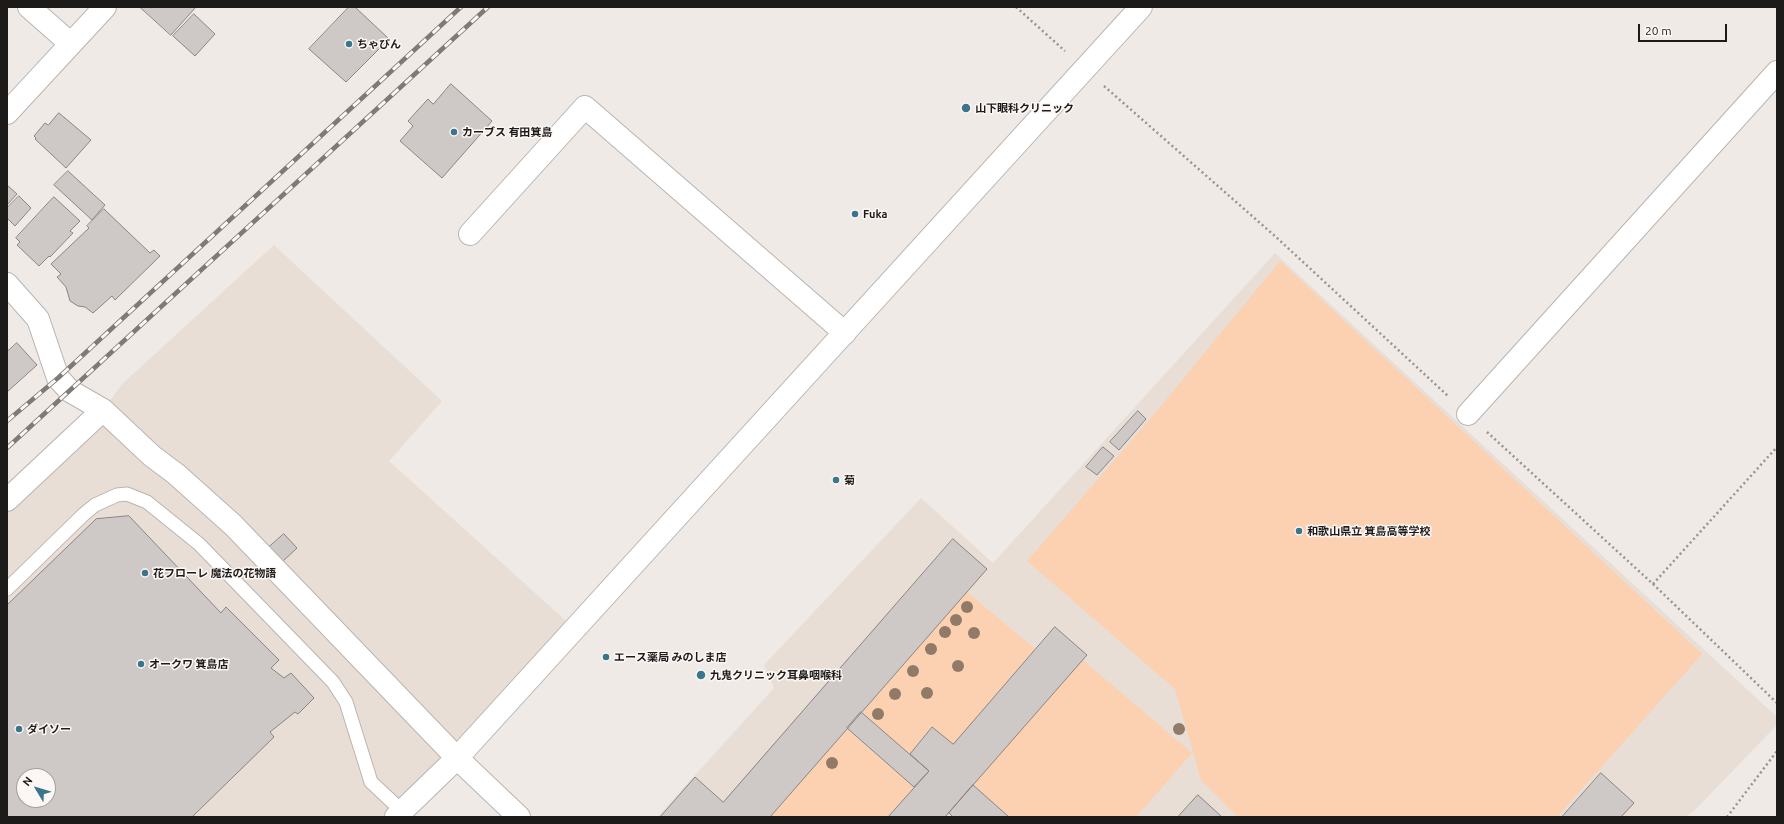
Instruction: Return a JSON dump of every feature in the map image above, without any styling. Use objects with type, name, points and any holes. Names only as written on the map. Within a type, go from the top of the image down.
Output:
[{"type":"street","points":[[29,7],[72,44]]},
{"type":"street","points":[[7,113],[105,7]]},
{"type":"street","points":[[399,814],[457,758],[1141,7]]},
{"type":"street","points":[[1468,414],[1777,72]]},
{"type":"street","points":[[470,234],[586,107],[845,333]]},
{"type":"street","points":[[7,284],[38,319],[58,378],[70,391],[103,410],[152,456],[176,474],[233,525],[457,758],[519,817]]},
{"type":"street","points":[[7,500],[103,410]]},
{"type":"lane","points":[[7,589],[95,505],[117,495],[127,494],[148,502],[199,544],[332,682],[346,702],[371,782],[399,814]]},
{"type":"path","points":[[1016,7],[1276,237],[1653,584],[1777,704]]},
{"type":"path","points":[[1653,584],[1777,447]]},
{"type":"path","points":[[1727,817],[1777,751]]},
{"type":"shaded area","name":"オークワ 箕島店","points":[[274,245],[442,401],[389,461],[575,629],[396,817],[7,817],[7,500],[103,410],[122,384]]},
{"type":"shaded area","name":"和歌山県立 箕島高等学校","points":[[1275,253],[1777,717],[1777,725],[1696,809],[1686,817],[657,817],[774,688],[764,665],[921,498],[993,563]]},
{"type":"shaded area","name":"和歌山県立 箕島高等学校","points":[[1280,261],[1702,654],[1557,817],[1238,817],[1201,780],[1175,689],[1027,561],[1151,418]]},
{"type":"shaded area","points":[[967,592],[1035,649],[953,744],[932,727],[910,754],[861,712]]},
{"type":"shaded area","points":[[1083,660],[1192,753],[1136,817],[1009,817],[973,785]]},
{"type":"shaded area","points":[[847,728],[914,787],[888,817],[770,817]]},
{"type":"building","points":[[140,7],[196,7],[171,35]]},
{"type":"building","name":"ちゃびん","points":[[349,7],[355,7],[389,39],[346,82],[309,49]]},
{"type":"building","points":[[194,14],[215,34],[195,56],[173,36]]},
{"type":"building","points":[[451,84],[492,121],[442,178],[400,141],[413,126],[408,121],[428,99],[433,104]]},
{"type":"building","points":[[59,113],[91,140],[66,168],[35,139],[36,138],[34,136],[45,123],[48,125]]},
{"type":"building","points":[[68,171],[105,205],[92,220],[54,185]]},
{"type":"building","points":[[7,185],[17,194],[7,205]]},
{"type":"building","points":[[19,196],[31,208],[15,226],[7,218],[7,208]]},
{"type":"building","points":[[54,197],[80,221],[70,231],[73,233],[50,257],[49,256],[39,266],[17,245],[20,242],[16,238]]},
{"type":"building","points":[[104,209],[150,253],[154,250],[160,256],[115,300],[112,296],[93,313],[85,307],[78,306],[70,301],[66,287],[57,277],[61,274],[51,264],[89,228],[87,226]]},
{"type":"building","points":[[17,343],[37,365],[7,392],[7,352]]},
{"type":"building","points":[[1138,411],[1146,419],[1119,450],[1110,442]]},
{"type":"building","points":[[1103,447],[1114,456],[1097,475],[1086,467]]},
{"type":"building","name":"オークワ 箕島店","points":[[129,516],[221,613],[226,607],[279,660],[271,668],[284,678],[291,673],[314,698],[298,714],[295,712],[270,732],[274,737],[192,817],[7,817],[7,605],[96,519]]},
{"type":"building","points":[[284,534],[297,548],[282,562],[268,548]]},
{"type":"building","points":[[953,539],[987,569],[770,817],[660,817],[695,777],[723,802]]},
{"type":"building","points":[[1055,627],[1087,655],[945,817],[888,817],[929,771],[910,754],[932,727],[953,744]]},
{"type":"building","points":[[861,712],[929,771],[914,787],[847,728]]},
{"type":"building","points":[[1601,773],[1634,803],[1621,817],[1562,817]]},
{"type":"building","points":[[973,785],[1009,817],[953,817],[949,813]]},
{"type":"building","points":[[1198,795],[1222,817],[1178,817]]},
{"type":"railway","points":[[7,421],[58,378],[461,7]]},
{"type":"railway","points":[[7,448],[488,7]]},
{"type":"place","name":"ちゃびん","points":[[349,44]]},
{"type":"place","name":"山下眼科クリニック","points":[[966,108]]},
{"type":"place","name":"カーブス 有田箕島","points":[[454,132]]},
{"type":"place","name":"Fuka","points":[[855,214]]},
{"type":"place","name":"菊","points":[[836,480]]},
{"type":"place","name":"和歌山県立 箕島高等学校","points":[[1299,531]]},
{"type":"place","name":"花フローレ 魔法の花物語","points":[[145,573]]},
{"type":"place","name":"エース薬局 みのしま店","points":[[606,657]]},
{"type":"place","name":"オークワ 箕島店","points":[[141,664]]},
{"type":"place","name":"九鬼クリニック耳鼻咽喉科","points":[[701,675]]},
{"type":"place","name":"ダイソー","points":[[19,729]]}]
